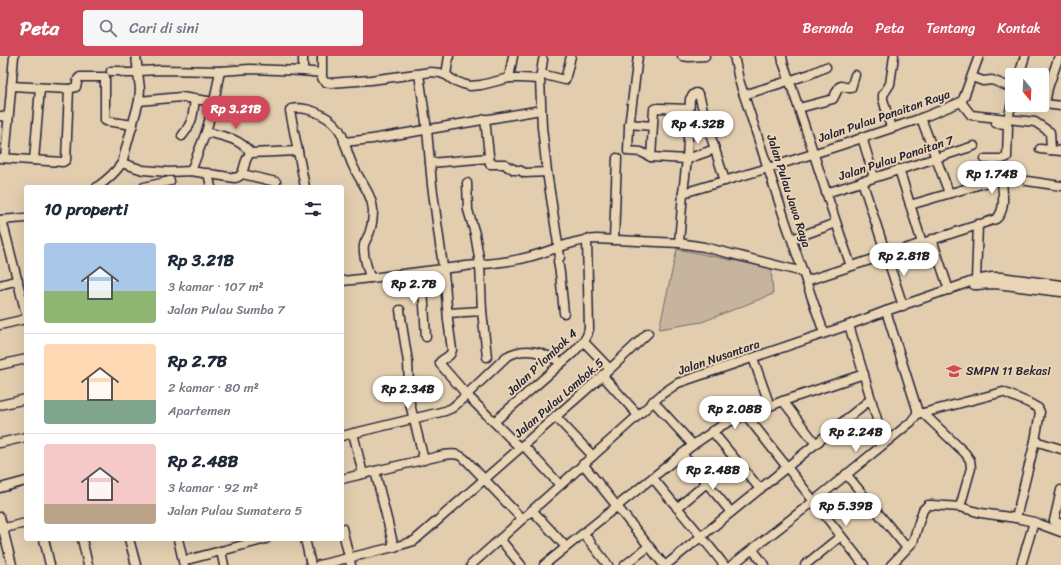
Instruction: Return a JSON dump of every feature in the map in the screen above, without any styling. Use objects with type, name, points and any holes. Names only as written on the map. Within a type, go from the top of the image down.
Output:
[{"type":"street","points":[[14,56],[11,86],[4,117],[2,158],[63,162],[66,160],[69,89]]},
{"type":"street","points":[[100,185],[117,171],[122,163],[133,125],[139,101],[140,89],[136,56]]},
{"type":"street","points":[[303,56],[303,71]]},
{"type":"street","points":[[322,56],[322,73],[326,83],[440,73],[453,80],[470,86],[481,85],[509,78],[540,76],[565,80],[570,56]]},
{"type":"street","points":[[446,75],[449,56]]},
{"type":"street","points":[[509,78],[513,56]]},
{"type":"street","points":[[638,56],[629,124],[628,150],[630,152],[641,152],[651,156],[687,159],[715,150]]},
{"type":"street","points":[[682,56],[705,56]]},
{"type":"street","name":"Jalan Pulau Jawa Raya","points":[[734,56],[739,80],[824,334]]},
{"type":"street","points":[[782,56],[851,266]]},
{"type":"street","points":[[891,128],[883,95],[890,84],[894,56]]},
{"type":"street","name":"Jalan Pulau Panaitan Raya","points":[[683,193],[813,154],[920,118],[961,102],[979,56]]},
{"type":"street","points":[[1021,68],[1025,56]]},
{"type":"street","points":[[1059,56],[1048,88],[1045,104],[1061,106]]},
{"type":"street","points":[[543,60],[540,76],[541,110],[547,172],[560,258],[558,261],[564,312]]},
{"type":"street","points":[[744,95],[826,67]]},
{"type":"street","points":[[111,71],[133,73],[137,71],[220,71],[250,68],[322,73]]},
{"type":"street","points":[[191,171],[206,132],[220,71]]},
{"type":"street","points":[[419,74],[427,130],[432,185],[452,350],[452,354],[440,362],[440,364],[467,395],[494,422],[522,446],[560,485]]},
{"type":"street","points":[[799,108],[832,99],[835,97],[839,86],[851,88],[855,74]]},
{"type":"street","points":[[11,86],[69,89],[76,87],[80,77],[104,77],[106,122],[133,125]]},
{"type":"street","points":[[972,77],[983,81],[992,80],[1005,85]]},
{"type":"street","points":[[34,160],[40,88]]},
{"type":"street","points":[[679,243],[687,159],[690,99],[696,93],[700,98],[715,150],[726,181]]},
{"type":"street","points":[[139,101],[181,97],[214,102]]},
{"type":"street","points":[[182,136],[194,115],[195,98]]},
{"type":"street","points":[[961,102],[974,120],[1005,124],[1008,127],[1007,157],[1002,159],[984,159]]},
{"type":"street","points":[[305,185],[290,111],[291,109],[300,108],[320,114],[337,126],[342,134],[350,161],[369,193],[372,202],[373,217],[370,231],[364,245],[364,254],[370,278]]},
{"type":"street","points":[[651,156],[654,109],[689,109]]},
{"type":"street","points":[[344,142],[427,130],[541,110]]},
{"type":"street","points":[[1008,119],[1010,112]]},
{"type":"street","points":[[971,115],[1035,122],[1050,132],[1051,150]]},
{"type":"street","points":[[920,118],[949,193]]},
{"type":"street","points":[[485,119],[490,164],[505,164],[514,170],[520,170],[524,173],[547,172]]},
{"type":"street","points":[[629,124],[652,126]]},
{"type":"street","points":[[206,132],[240,142],[251,153]]},
{"type":"street","points":[[862,137],[874,177]]},
{"type":"street","name":"Jalan Pulau Panaitan 7","points":[[826,193],[974,146]]},
{"type":"street","points":[[1040,148],[1061,151]]},
{"type":"street","points":[[122,163],[144,170],[168,172],[191,171],[239,178],[242,174],[246,158],[251,153],[298,151]]},
{"type":"street","points":[[430,163],[489,158]]},
{"type":"street","points":[[614,240],[617,158]]},
{"type":"street","points":[[899,169],[922,243]]},
{"type":"street","points":[[168,172],[171,184]]},
{"type":"street","points":[[208,173],[211,185]]},
{"type":"street","points":[[242,174],[276,182]]},
{"type":"street","points":[[806,281],[999,217],[1003,204],[1002,178],[910,205]]},
{"type":"street","points":[[862,181],[903,306]]},
{"type":"street","points":[[1027,181],[1061,186]]},
{"type":"street","points":[[467,182],[468,210],[476,239],[480,264],[482,311],[487,357]]},
{"type":"street","points":[[24,218],[1,220],[24,306]]},
{"type":"street","points":[[792,239],[836,224]]},
{"type":"street","points":[[976,283],[978,224]]},
{"type":"street","points":[[344,281],[497,263],[532,257],[587,240],[679,243],[704,247],[803,272]]},
{"type":"street","name":"Jalan P'lombok 4","points":[[494,422],[584,342],[588,335],[587,240]]},
{"type":"street","points":[[932,240],[949,290]]},
{"type":"street","points":[[422,272],[426,337]]},
{"type":"street","name":"Jalan Nusantara","points":[[471,565],[653,401],[678,383],[824,334],[886,311],[992,277],[1061,285]]},
{"type":"street","points":[[0,285],[18,280]]},
{"type":"street","name":"Jalan Nusantara","points":[[976,283],[1061,292]]},
{"type":"street","points":[[400,310],[408,362],[409,394],[413,419],[424,460]]},
{"type":"street","points":[[448,313],[482,311]]},
{"type":"street","points":[[886,311],[920,413],[965,453],[970,460],[971,468],[960,507]]},
{"type":"street","points":[[0,326],[24,320]]},
{"type":"street","points":[[849,325],[884,443]]},
{"type":"street","name":"Jalan Pulau Lombok.5","points":[[319,565],[350,561],[414,541],[610,369],[648,333]]},
{"type":"street","points":[[584,342],[610,369]]},
{"type":"street","points":[[344,435],[452,408],[511,354],[533,351],[542,353],[561,362]]},
{"type":"street","points":[[753,358],[770,406]]},
{"type":"street","points":[[0,365],[24,359]]},
{"type":"street","points":[[544,565],[693,445],[712,432],[733,420],[746,415],[864,374]]},
{"type":"street","points":[[602,375],[638,415]]},
{"type":"street","points":[[732,565],[814,501],[920,413],[1003,392],[1029,403],[1038,408],[1040,412],[1035,441],[1016,518]]},
{"type":"street","points":[[0,405],[24,399]]},
{"type":"street","points":[[583,464],[648,547],[665,565],[871,399]]},
{"type":"street","points":[[653,401],[693,445]]},
{"type":"street","points":[[783,401],[816,444]]},
{"type":"street","points":[[746,415],[864,565]]},
{"type":"street","points":[[555,416],[593,456]]},
{"type":"street","points":[[712,432],[760,489]]},
{"type":"street","points":[[353,433],[363,474]]},
{"type":"street","points":[[0,443],[24,437]]},
{"type":"street","points":[[1035,441],[1061,449]]},
{"type":"street","points":[[344,479],[424,460],[458,454],[462,456],[522,519]]},
{"type":"street","points":[[682,454],[731,512]]},
{"type":"street","points":[[677,508],[735,459]]},
{"type":"street","points":[[375,471],[394,547]]},
{"type":"street","points":[[846,474],[907,548]]},
{"type":"street","points":[[653,478],[702,536],[724,565]]},
{"type":"street","points":[[0,488],[24,482]]},
{"type":"street","points":[[1061,490],[1054,521],[1061,524]]},
{"type":"street","points":[[892,565],[913,542],[923,510],[928,505],[960,507],[981,513],[1016,518],[1034,522],[1061,532]]},
{"type":"street","points":[[532,510],[566,547]]},
{"type":"street","points":[[0,517],[1,529],[12,565]]},
{"type":"street","points":[[1021,565],[1034,522]]},
{"type":"street","points":[[1,529],[24,523]]},
{"type":"street","points":[[584,534],[607,564]]},
{"type":"street","points":[[344,536],[350,561]]},
{"type":"street","points":[[809,564],[841,536]]},
{"type":"street","points":[[500,539],[521,565]]},
{"type":"street","points":[[44,541],[50,565]]},
{"type":"street","points":[[82,541],[88,565]]},
{"type":"street","points":[[130,541],[136,565]]},
{"type":"street","points":[[178,541],[184,563],[247,542]]},
{"type":"street","points":[[305,541],[311,565]]},
{"type":"street","points":[[625,565],[648,547]]},
{"type":"street","points":[[752,549],[765,565]]},
{"type":"street","points":[[221,551],[224,565]]},
{"type":"shaded area","points":[[677,249],[771,268],[773,294],[702,322],[659,329]]},
{"type":"place","name":"SMPN 11 Bekasi","points":[[954,371]]}]
